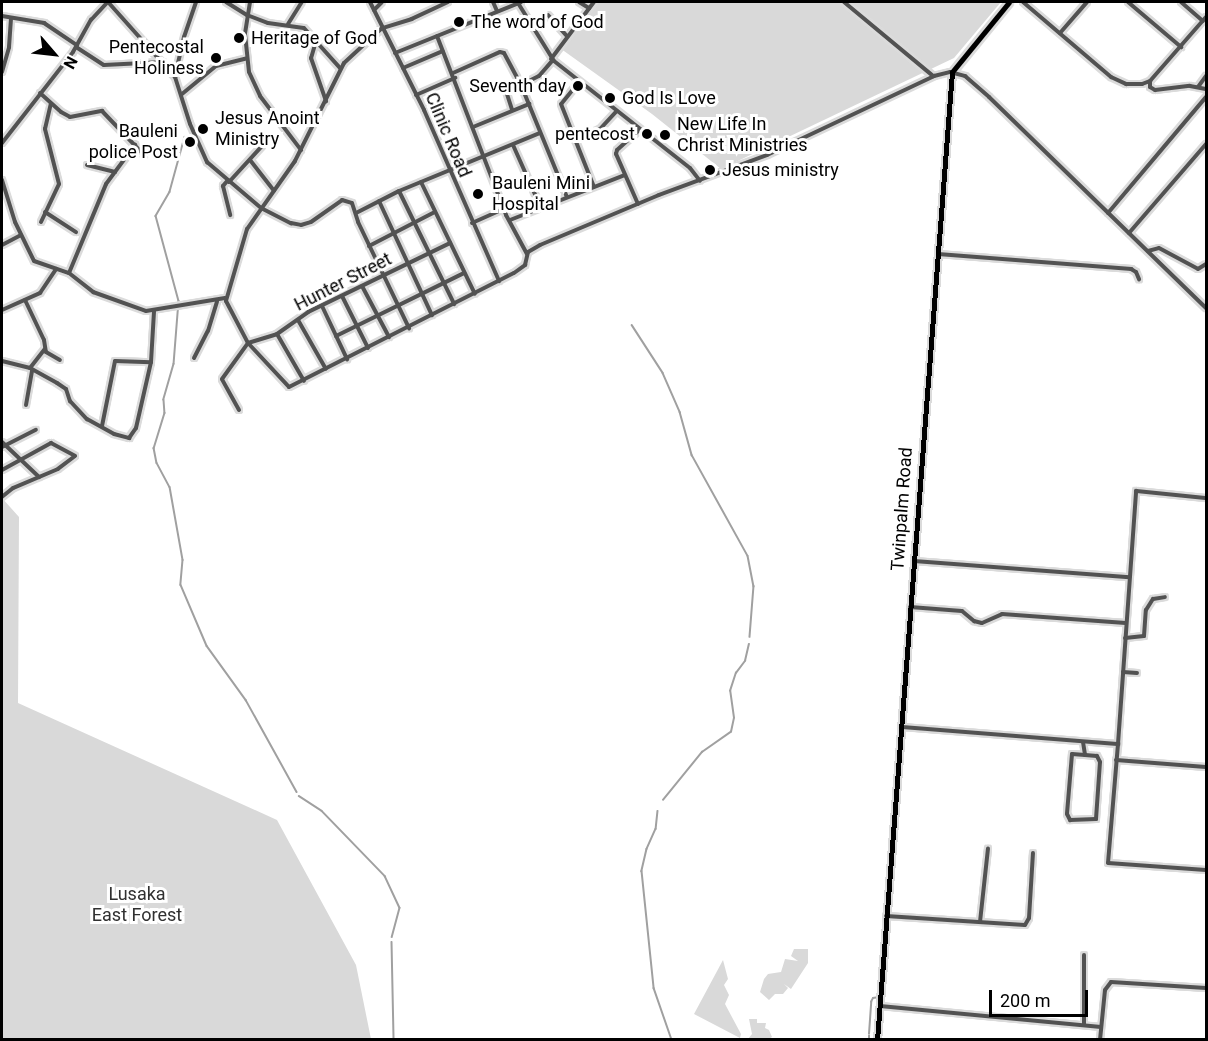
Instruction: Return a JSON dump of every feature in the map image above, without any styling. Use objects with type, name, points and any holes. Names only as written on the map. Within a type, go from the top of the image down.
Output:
[{"type":"main road","points":[[952,72],[1009,2]]},
{"type":"main road","name":"Twinpalm Road","points":[[877,1040],[952,72]]},
{"type":"street","points":[[2,143],[76,46],[91,20],[108,2],[175,77],[201,153],[210,165],[261,208],[298,225],[308,224],[344,200],[352,203],[369,246],[409,328]]},
{"type":"street","points":[[175,77],[184,38],[196,2]]},
{"type":"street","points":[[226,2],[247,15],[268,23],[304,28],[340,68]]},
{"type":"street","points":[[250,2],[247,15],[246,58],[249,72],[260,96],[301,150]]},
{"type":"street","points":[[288,24],[302,2]]},
{"type":"street","name":"Clinic Road","points":[[370,2],[416,95],[471,223],[499,281]]},
{"type":"street","points":[[374,10],[382,2]]},
{"type":"street","points":[[448,2],[412,19],[382,28],[340,68],[301,150],[248,229],[225,298],[248,343],[289,387],[499,281],[523,267],[527,254],[540,245],[638,204],[786,147],[934,76],[952,72],[964,76],[989,97],[1206,308]]},
{"type":"street","points":[[493,2],[497,11]]},
{"type":"street","points":[[395,53],[519,2],[552,60],[690,168],[700,181]]},
{"type":"street","points":[[579,2],[589,8]]},
{"type":"street","points":[[521,85],[539,76],[594,2]]},
{"type":"street","points":[[844,2],[934,76]]},
{"type":"street","points":[[1023,2],[1115,80],[1137,85],[1150,81],[1205,19],[1181,2]]},
{"type":"street","points":[[1060,33],[1087,2]]},
{"type":"street","points":[[1128,2],[1181,47]]},
{"type":"street","points":[[548,15],[567,36]]},
{"type":"street","points":[[2,16],[44,24],[104,65],[163,62]]},
{"type":"street","points":[[2,72],[9,46],[11,19]]},
{"type":"street","points":[[437,36],[504,209],[527,254]]},
{"type":"street","points":[[316,41],[312,58],[326,101]]},
{"type":"street","points":[[403,68],[443,51]]},
{"type":"street","points":[[416,95],[502,52],[521,85],[567,197]]},
{"type":"street","points":[[182,94],[216,66],[246,58]]},
{"type":"street","points":[[1198,87],[1206,76]]},
{"type":"street","points":[[1150,81],[1150,87],[1155,90],[1206,88]]},
{"type":"street","points":[[579,82],[561,104],[594,187]]},
{"type":"street","points":[[506,91],[512,110]]},
{"type":"street","points":[[40,93],[61,112],[73,117],[100,110],[144,155]]},
{"type":"street","points":[[1108,213],[1206,97]]},
{"type":"street","points":[[41,222],[59,184],[45,129],[51,104]]},
{"type":"street","points":[[473,127],[529,104]]},
{"type":"street","points":[[575,140],[600,129],[616,112]]},
{"type":"street","points":[[638,204],[616,152],[639,130]]},
{"type":"street","points":[[356,213],[399,191],[540,134]]},
{"type":"street","points":[[1129,233],[1206,144]]},
{"type":"street","points":[[69,273],[104,189],[135,145]]},
{"type":"street","points":[[513,145],[541,208]]},
{"type":"street","points":[[230,215],[223,186],[262,146]]},
{"type":"street","points":[[250,160],[274,191]]},
{"type":"street","points":[[87,165],[116,172]]},
{"type":"street","points":[[510,220],[625,175]]},
{"type":"street","points":[[2,180],[21,235],[34,261],[69,273],[93,292],[142,311],[154,311],[225,298]]},
{"type":"street","points":[[421,182],[475,294]]},
{"type":"street","points":[[399,191],[454,304]]},
{"type":"street","points":[[379,201],[432,315]]},
{"type":"street","points":[[471,223],[504,209]]},
{"type":"street","points":[[45,212],[76,232]]},
{"type":"street","points":[[369,246],[392,232],[435,212]]},
{"type":"street","points":[[2,245],[21,235]]},
{"type":"street","name":"Hunter Street","points":[[248,343],[277,334],[321,306],[450,243]]},
{"type":"street","points":[[1148,251],[1159,248],[1198,269],[1206,264]]},
{"type":"street","points":[[937,254],[1131,270],[1136,272],[1139,279]]},
{"type":"street","points":[[2,310],[43,292],[56,269]]},
{"type":"street","points":[[336,336],[421,292],[464,273]]},
{"type":"street","points":[[362,286],[389,337]]},
{"type":"street","points":[[342,296],[368,348]]},
{"type":"street","points":[[25,300],[44,340],[45,349],[31,369],[26,405]]},
{"type":"street","points":[[194,358],[208,331],[217,300]]},
{"type":"street","points":[[321,306],[347,358]]},
{"type":"street","points":[[2,361],[31,369],[65,387],[70,401],[86,417],[127,439],[134,434],[151,362],[154,311]]},
{"type":"street","points":[[298,320],[326,369]]},
{"type":"street","points":[[277,334],[304,381]]},
{"type":"street","points":[[238,410],[222,379],[248,343]]},
{"type":"street","points":[[45,349],[60,360]]},
{"type":"street","points":[[102,426],[115,361],[151,362]]},
{"type":"street","points":[[36,430],[3,445],[39,477]]},
{"type":"street","points":[[2,470],[51,443],[75,456],[58,469],[13,488],[2,497]]},
{"type":"street","points":[[1206,498],[1136,491],[1108,863],[1206,870]]},
{"type":"street","points":[[913,561],[1129,577]]},
{"type":"street","points":[[1125,638],[1144,636],[1146,609],[1153,599],[1165,597]]},
{"type":"street","points":[[909,607],[962,611],[974,621],[982,623],[1002,614],[1126,623]]},
{"type":"street","points":[[1123,672],[1137,673]]},
{"type":"street","points":[[900,727],[1118,744]]},
{"type":"street","points":[[1083,742],[1085,755]]},
{"type":"street","points":[[1072,754],[1085,755],[1097,756],[1100,762],[1096,819],[1070,820],[1067,814],[1072,754]]},
{"type":"street","points":[[1116,760],[1206,767]]},
{"type":"street","points":[[980,922],[988,848]]},
{"type":"street","points":[[885,916],[1025,925],[1028,922],[1033,854]]},
{"type":"street","points":[[1084,955],[1084,1025]]},
{"type":"street","points":[[1100,1040],[1105,990],[1112,982],[1206,988]]},
{"type":"street","points":[[880,1006],[1101,1027]]},
{"type":"green space","points":[[583,2],[1001,2],[954,58],[721,169],[652,114],[557,46],[585,7]]},
{"type":"green space","name":"Lusaka East Forest","points":[[2,498],[19,517],[18,703],[277,820],[356,965],[371,1039],[2,1039]]},
{"type":"green space","points":[[794,949],[808,949],[808,963],[791,989],[784,984],[788,988],[783,994],[775,994],[769,1000],[760,992],[764,979],[768,974],[781,972],[785,959],[798,961],[791,956]]},
{"type":"green space","points":[[723,960],[728,979],[724,985],[729,995],[725,1004],[741,1034],[740,1038],[694,1014]]},
{"type":"green space","points":[[749,1019],[757,1019],[757,1023],[766,1023],[765,1028],[769,1030],[772,1037],[748,1039],[752,1034]]},
{"type":"waterway","points":[[185,137],[170,192],[156,216],[179,301],[174,364],[164,400],[165,413],[154,448],[157,463],[170,487],[183,560],[181,585],[207,646],[246,700],[297,792]]},
{"type":"waterway","points":[[632,325],[663,373],[680,412],[692,455],[748,556],[754,586],[750,637]]},
{"type":"waterway","points":[[663,800],[702,752],[731,732],[734,718],[730,691],[736,673],[745,661],[749,644]]},
{"type":"waterway","points":[[299,796],[322,811],[385,876],[400,908],[392,937]]},
{"type":"waterway","points":[[658,811],[656,829],[647,849],[642,871],[654,988],[672,1040]]},
{"type":"waterway","points":[[392,942],[394,1040]]},
{"type":"waterway","points":[[869,1034],[871,1002],[873,998],[879,997]]},
{"type":"place","name":"The word of God","points":[[459,22]]},
{"type":"place","name":"Heritage of God","points":[[239,38]]},
{"type":"place","name":"Pentecostal Holiness","points":[[216,58]]},
{"type":"place","name":"Seventh day","points":[[578,86]]},
{"type":"place","name":"God Is Love","points":[[610,98]]},
{"type":"place","name":"Jesus Anoint Ministry","points":[[203,129]]},
{"type":"place","name":"pentecost","points":[[647,134]]},
{"type":"place","name":"New Life In Christ Ministries","points":[[665,135]]},
{"type":"place","name":"Bauleni police Post","points":[[190,142]]},
{"type":"place","name":"Jesus ministry","points":[[710,170]]},
{"type":"place","name":"Bauleni Mini Hospital","points":[[478,194]]}]
